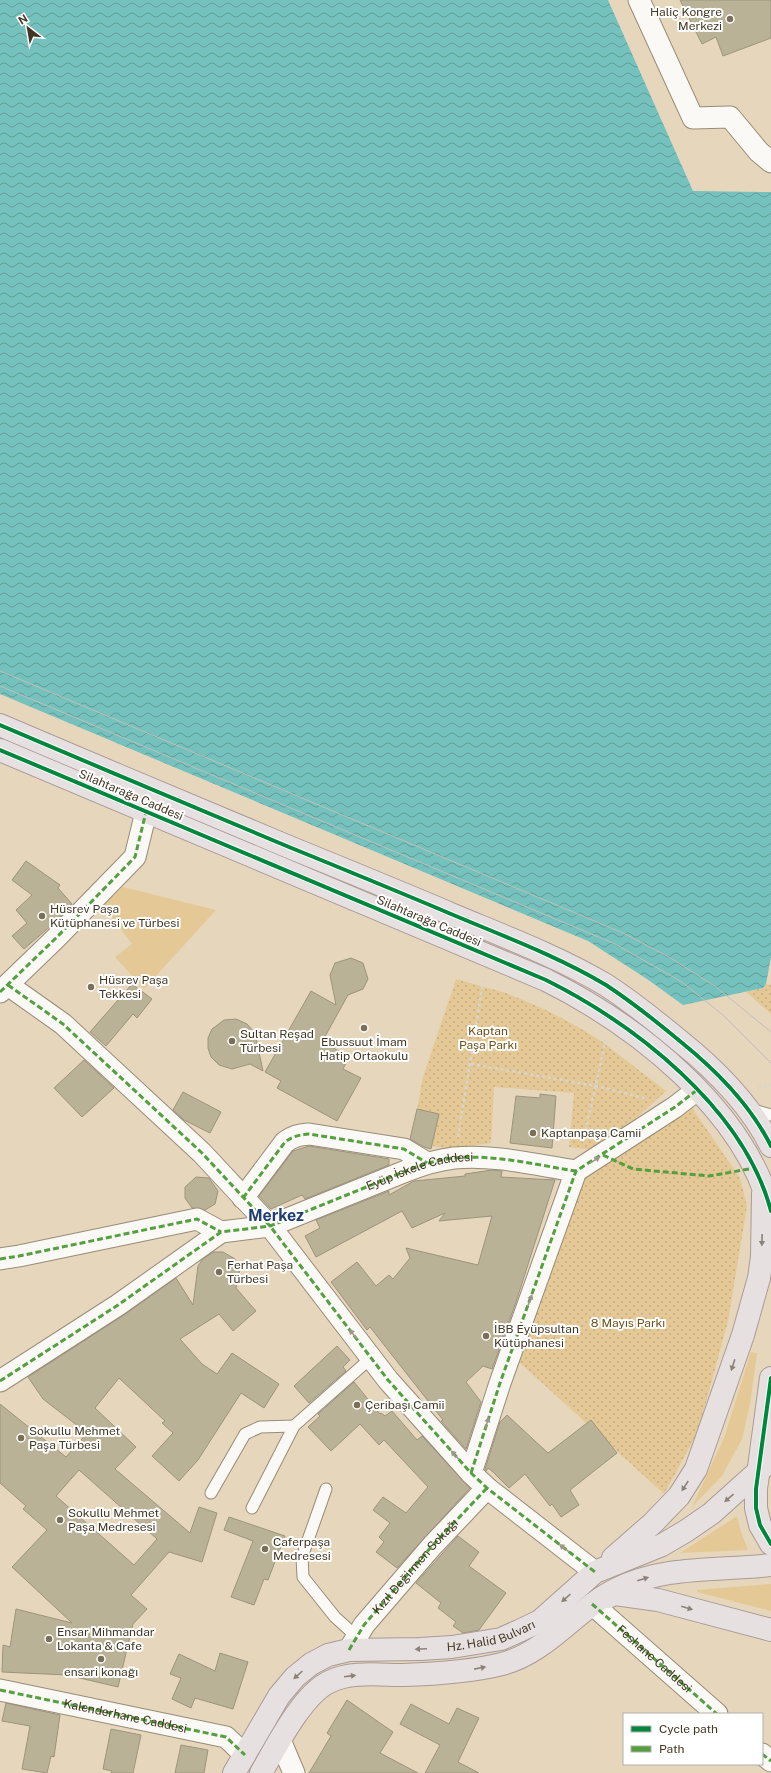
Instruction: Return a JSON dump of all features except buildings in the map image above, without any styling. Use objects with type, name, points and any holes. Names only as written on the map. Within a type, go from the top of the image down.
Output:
[{"type":"main road","name":"Silahtarağa Caddesi","points":[[0,725],[491,931],[576,969],[606,986],[656,1021],[725,1081],[748,1108],[764,1131],[771,1146]]},
{"type":"main road","name":"Silahtarağa Caddesi","points":[[0,750],[546,980],[571,993],[610,1018],[668,1062],[686,1078],[730,1127],[755,1168],[763,1186],[771,1211]]},
{"type":"main road","points":[[595,1572],[653,1523],[679,1496],[696,1469],[740,1342],[759,1278],[762,1257],[763,1186]]},
{"type":"main road","points":[[771,1378],[765,1466],[756,1508],[760,1525],[771,1544]]},
{"type":"main road","name":"Hz. Halid Bulvarı","points":[[239,1764],[279,1696],[295,1677],[311,1664],[353,1643],[420,1649],[478,1644],[501,1639],[540,1621],[595,1572],[662,1545],[686,1531],[712,1513],[765,1466]]},
{"type":"main road","name":"Hz. Halid Bulvarı","points":[[261,1773],[280,1740],[306,1702],[318,1688],[329,1682],[352,1676],[464,1671],[503,1664],[541,1646],[594,1603],[617,1589],[651,1576],[675,1572],[771,1565]]},
{"type":"main road","points":[[594,1603],[615,1594],[658,1600],[771,1630]]},
{"type":"street","points":[[639,0],[693,118],[730,117],[759,152],[771,162]]},
{"type":"street","points":[[146,812],[135,857],[4,989],[63,1024],[202,1153],[270,1226],[388,1380],[471,1473],[487,1488],[595,1572]]},
{"type":"street","points":[[471,1473],[500,1383],[576,1171],[675,1107],[697,1090]]},
{"type":"street","points":[[243,1198],[286,1142],[293,1137],[301,1135],[309,1134],[404,1148],[427,1163]]},
{"type":"street","name":"Eyüp İskele Caddesi","points":[[221,1232],[270,1226],[427,1163],[454,1158],[501,1159],[576,1171]]},
{"type":"street","points":[[0,1259],[197,1218],[221,1232],[118,1305],[0,1381]]},
{"type":"street","name":"Kızıl Değirmen Sokağı","points":[[353,1643],[364,1625],[432,1546],[487,1488]]},
{"type":"street","name":"Feshane Caddesi","points":[[594,1603],[716,1713]]},
{"type":"street","name":"Kalenderhane Caddesi","points":[[0,1690],[226,1737],[239,1764]]},
{"type":"street","points":[[280,1740],[294,1773]]},
{"type":"street","points":[[763,1755],[771,1761]]},
{"type":"lane","points":[[748,1108],[771,1115]]},
{"type":"lane","points":[[252,1508],[294,1426],[371,1358]]},
{"type":"lane","points":[[211,1493],[245,1434],[260,1427],[294,1426]]},
{"type":"lane","points":[[326,1489],[302,1558],[303,1577],[335,1617],[353,1643]]},
{"type":"path","points":[[454,1158],[488,956]]},
{"type":"path","points":[[576,1171],[610,1018]]},
{"type":"path","points":[[471,1064],[596,1086],[675,1107]]},
{"type":"green space","points":[[123,887],[216,910],[144,989],[115,957],[132,944],[103,905]]},
{"type":"green space","name":"Kaptan Paşa Parkı","points":[[456,979],[506,993],[544,1009],[573,1024],[601,1041],[666,1091],[634,1120],[591,1150],[569,1147],[574,1093],[494,1087],[491,1143],[453,1149],[411,1143],[423,1077]]},
{"type":"green space","points":[[766,984],[771,985],[771,1014],[746,992],[763,988]]},
{"type":"green space","name":"8 Mayıs Parkı","points":[[688,1102],[740,1178],[747,1206],[728,1321],[698,1432],[664,1494],[517,1360],[574,1167]]},
{"type":"green space","points":[[751,1352],[757,1353],[750,1404],[742,1439],[722,1476],[692,1507],[724,1438]]},
{"type":"green space","points":[[737,1516],[748,1550],[680,1553]]},
{"type":"green space","points":[[771,1584],[771,1611],[697,1592],[697,1590]]},
{"type":"water","points":[[0,0],[608,0],[693,191],[771,192],[771,957],[766,984],[763,988],[683,1005],[647,979],[588,941],[0,694]]},
{"type":"tram line","points":[[0,671],[623,933],[669,957],[716,987],[771,1032]]},
{"type":"tram line","points":[[0,686],[615,944],[682,982],[723,1015],[771,1063]]},
{"type":"marked path","points":[[0,992],[56,938],[135,857],[146,812]]},
{"type":"marked path","points":[[8,985],[63,1024],[202,1153],[270,1226],[388,1380],[471,1473],[487,1488],[595,1572]]},
{"type":"marked path","points":[[471,1473],[500,1383],[576,1171],[675,1107],[697,1090]]},
{"type":"marked path","points":[[243,1198],[285,1142],[299,1135],[309,1134],[404,1149],[427,1163]]},
{"type":"marked path","points":[[603,1155],[633,1169],[709,1176],[755,1168]]},
{"type":"marked path","points":[[0,1381],[118,1305],[221,1232],[270,1226],[412,1169],[429,1163],[448,1159],[469,1157],[500,1159],[576,1171]]},
{"type":"marked path","points":[[0,1259],[197,1219],[221,1232]]},
{"type":"marked path","points":[[349,1650],[364,1625],[432,1546],[487,1488]]},
{"type":"marked path","points":[[592,1604],[716,1713]]},
{"type":"marked path","points":[[0,1690],[226,1737],[245,1755]]},
{"type":"marked path","points":[[763,1755],[771,1761]]},
{"type":"cycle path","points":[[0,725],[253,832],[510,938],[568,965],[606,985],[635,1005],[694,1053],[720,1077],[743,1102],[763,1131],[771,1146]]},
{"type":"cycle path","points":[[0,750],[546,980],[580,999],[615,1021],[650,1046],[682,1074],[712,1105],[737,1138],[757,1174],[771,1211]]},
{"type":"cycle path","points":[[771,1378],[756,1489],[756,1508],[760,1525],[771,1544]]},
{"type":"place","name":"Haliç Kongre Merkezi","points":[[730,19]]},
{"type":"place","name":"Hüsrev Paşa Kütüphanesi ve Türbesi","points":[[42,916]]},
{"type":"place","name":"Hüsrev Paşa Tekkesi","points":[[91,987]]},
{"type":"place","name":"Ebussuut İmam Hatip Ortaokulu","points":[[364,1028]]},
{"type":"place","name":"Sultan Reşad Türbesi","points":[[232,1041]]},
{"type":"place","name":"Kaptanpaşa Camii","points":[[533,1133]]},
{"type":"place","name":"Ferhat Paşa Türbesi","points":[[219,1272]]},
{"type":"place","name":"İBB Eyüpsultan Kütüphanesi","points":[[486,1336]]},
{"type":"place","name":"Çeribaşı Camii","points":[[357,1405]]},
{"type":"place","name":"Sokullu Mehmet Paşa Türbesi","points":[[21,1438]]},
{"type":"place","name":"Sokullu Mehmet Paşa Medresesi","points":[[60,1520]]},
{"type":"place","name":"Caferpaşa Medresesi","points":[[265,1549]]},
{"type":"place","name":"Ensar Mihmandar Lokanta & Cafe","points":[[49,1639]]},
{"type":"place","name":"ensari konağı","points":[[101,1659]]},
{"type":"district","name":"Merkez","points":[[276,1215]]}]
